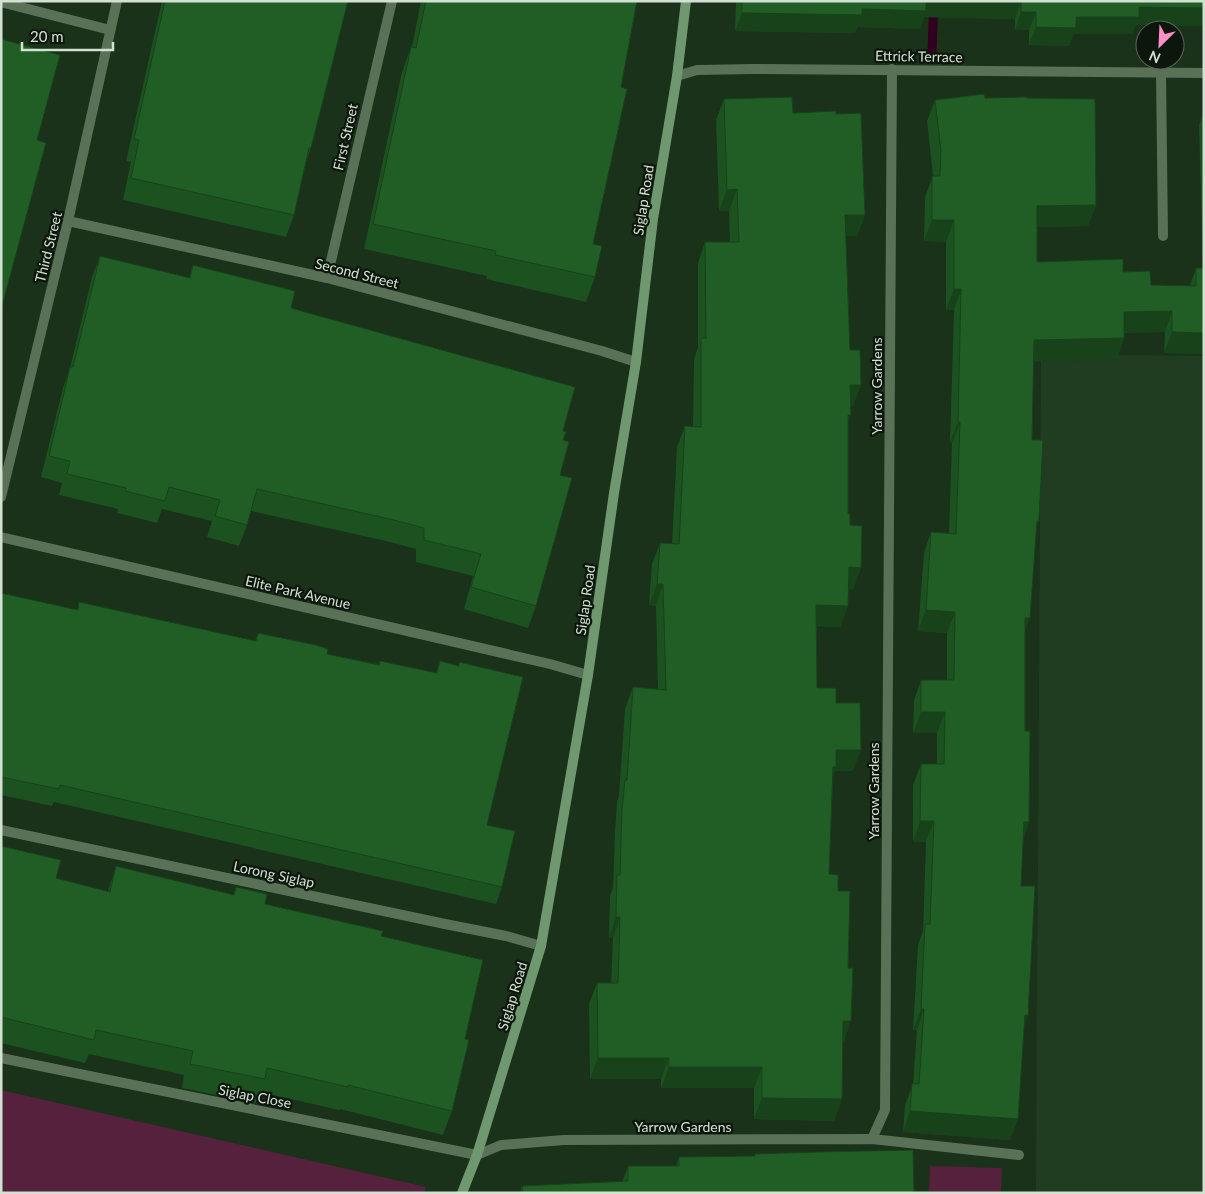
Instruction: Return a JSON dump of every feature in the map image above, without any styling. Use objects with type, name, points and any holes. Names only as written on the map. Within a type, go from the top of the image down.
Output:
[{"type":"main road","name":"Siglap Road","points":[[462,1193],[477,1155],[541,946],[588,675],[614,493],[636,362],[653,220],[678,76],[686,1]]},
{"type":"street","name":"Third Street","points":[[1,498],[68,221],[117,1]]},
{"type":"street","name":"First Street","points":[[327,278],[392,1]]},
{"type":"street","points":[[1,2],[110,30]]},
{"type":"street","name":"Ettrick Terrace","points":[[678,76],[696,70],[1204,73]]},
{"type":"street","name":"Yarrow Gardens","points":[[477,1155],[501,1145],[564,1140],[872,1139],[884,1110],[892,70]]},
{"type":"street","points":[[1161,73],[1163,236]]},
{"type":"street","name":"Second Street","points":[[68,221],[327,278],[602,351],[636,362]]},
{"type":"street","name":"Elite Park Avenue","points":[[1,537],[550,664],[588,675]]},
{"type":"street","name":"Lorong Siglap","points":[[1,830],[506,936],[541,946]]},
{"type":"street","name":"Siglap Close","points":[[1,1058],[477,1155]]},
{"type":"street","points":[[872,1139],[1019,1155]]},
{"type":"shaded area","points":[[1041,354],[1204,356],[1204,1193],[1036,1193]]},
{"type":"shaded area","points":[[1,1090],[426,1187],[424,1193],[1,1193]]},
{"type":"shaded area","points":[[930,1166],[1002,1168],[1001,1193],[929,1193]]},
{"type":"building","points":[[165,1],[348,1],[311,148],[309,148],[294,215],[131,178],[139,140],[134,139]]},
{"type":"building","points":[[426,1],[637,1],[621,87],[627,89],[593,244],[602,246],[595,277],[495,255],[496,251],[373,224],[411,47],[416,48]]},
{"type":"building","points":[[742,1],[926,1],[926,11],[862,9],[862,15],[742,13]]},
{"type":"building","points":[[1021,1],[1204,1],[1204,8],[1139,7],[1139,17],[1076,17],[1076,28],[1036,27],[1036,12],[1021,12]]},
{"type":"building","points":[[1,39],[60,55],[37,140],[46,143],[1,310]]},
{"type":"building","points":[[984,94],[985,98],[1095,99],[1096,205],[1037,206],[1037,262],[1123,259],[1123,272],[1150,271],[1151,285],[1196,286],[1196,268],[1204,268],[1204,333],[1172,332],[1172,311],[1124,312],[1124,338],[1034,340],[1032,440],[1043,440],[1039,521],[1037,521],[1030,618],[1025,618],[1025,731],[1030,731],[1029,822],[1024,822],[1021,886],[1035,886],[1028,1016],[1025,1015],[1018,1119],[910,1111],[912,1084],[919,1084],[924,1009],[921,1009],[925,924],[930,924],[934,821],[920,821],[921,764],[944,764],[945,712],[921,712],[921,680],[954,680],[955,612],[926,610],[931,532],[956,534],[960,422],[958,422],[961,289],[954,289],[954,220],[932,220],[932,176],[940,176],[941,151],[935,100]]},
{"type":"building","points":[[792,97],[793,113],[836,111],[836,114],[861,113],[865,215],[845,215],[850,350],[860,350],[861,385],[850,385],[851,415],[848,415],[848,514],[850,514],[850,525],[862,526],[861,568],[849,567],[848,606],[816,605],[817,688],[836,688],[836,703],[860,703],[861,750],[836,750],[836,767],[833,767],[829,874],[838,875],[838,891],[850,891],[848,968],[853,968],[851,1021],[843,1021],[842,1099],[762,1098],[762,1067],[669,1067],[669,1058],[598,1058],[597,983],[618,983],[620,917],[616,917],[617,875],[620,875],[622,810],[625,780],[627,780],[633,687],[666,690],[663,584],[657,584],[660,543],[679,544],[685,426],[701,427],[701,338],[706,338],[705,242],[739,242],[737,189],[727,190],[724,99]]},
{"type":"building","points":[[100,256],[190,278],[193,265],[295,291],[291,308],[575,387],[563,431],[566,432],[563,440],[569,442],[560,475],[572,478],[536,606],[471,587],[481,554],[424,540],[424,528],[257,489],[247,525],[215,516],[220,500],[169,487],[165,501],[125,491],[126,488],[67,474],[70,461],[49,456],[70,367],[73,367]]},
{"type":"building","points":[[1,593],[78,610],[79,602],[256,641],[258,633],[316,645],[328,649],[327,654],[379,665],[380,661],[437,673],[440,661],[459,666],[459,662],[523,677],[487,825],[515,831],[502,887],[60,785],[59,789],[1,777]]},
{"type":"building","points":[[1,846],[61,860],[56,878],[110,892],[116,866],[234,895],[236,887],[267,894],[265,904],[383,931],[381,936],[483,960],[465,1039],[469,1040],[452,1111],[348,1085],[348,1087],[267,1068],[265,1079],[190,1064],[193,1051],[96,1030],[94,1040],[1,1017]]},
{"type":"building","points":[[913,1150],[914,1193],[523,1193],[522,1186],[628,1181],[628,1166],[679,1166],[679,1157]]},
{"type":"waterway","points":[[932,51],[934,1]]}]
